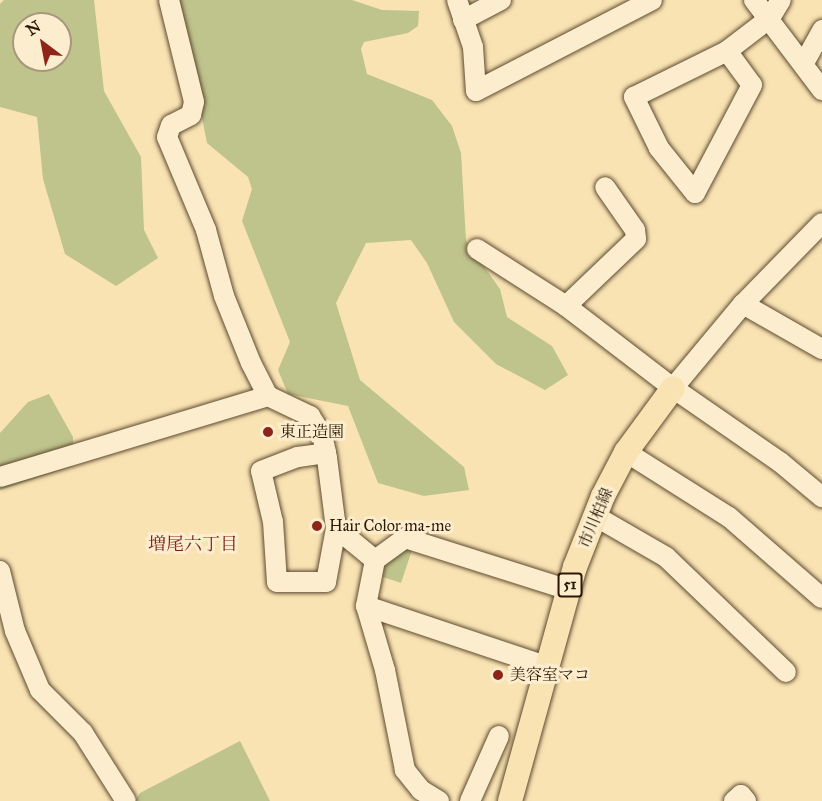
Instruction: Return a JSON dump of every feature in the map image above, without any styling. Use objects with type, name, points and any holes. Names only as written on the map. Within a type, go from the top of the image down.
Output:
[{"type":"main road","name":"市川柏線","points":[[510,801],[569,590],[596,516],[626,453],[673,388]]},
{"type":"street","points":[[169,0],[194,102],[191,115],[171,125],[167,137],[206,230],[224,296],[268,396],[310,416],[322,435],[326,453],[336,528],[326,582],[277,582],[273,522],[261,471],[298,457],[326,453]]},
{"type":"street","points":[[457,0],[473,47],[476,91],[652,0]]},
{"type":"street","points":[[464,21],[501,0]]},
{"type":"street","points":[[754,0],[770,18],[822,90]]},
{"type":"street","points":[[727,51],[752,85],[695,193],[659,148],[634,97],[727,51],[770,18],[781,0]]},
{"type":"street","points":[[804,63],[822,30]]},
{"type":"street","points":[[566,306],[636,238],[635,230],[605,187]]},
{"type":"street","points":[[673,388],[743,304],[822,223]]},
{"type":"street","points":[[477,249],[566,306],[673,388],[780,462],[822,497]]},
{"type":"street","points":[[743,304],[822,349]]},
{"type":"street","points":[[0,477],[268,396]]},
{"type":"street","points":[[626,453],[729,517],[822,598]]},
{"type":"street","points":[[596,516],[666,557],[786,672]]},
{"type":"street","points":[[336,528],[375,560]]},
{"type":"street","points":[[439,801],[422,790],[405,770],[385,670],[366,606],[375,560],[405,538],[569,590]]},
{"type":"street","points":[[0,571],[15,631],[40,690],[83,733],[126,801]]},
{"type":"street","points":[[366,606],[548,667]]},
{"type":"street","points":[[470,801],[499,736]]},
{"type":"street","points":[[734,801],[741,795],[746,801]]},
{"type":"green space","points":[[4,0],[94,0],[104,91],[141,157],[144,230],[158,258],[116,286],[65,254],[43,179],[37,117],[0,107],[0,4]]},
{"type":"green space","points":[[179,0],[352,0],[382,10],[419,11],[418,26],[408,33],[364,42],[361,49],[367,74],[432,100],[452,126],[461,153],[466,241],[500,289],[507,317],[552,346],[568,375],[545,390],[496,364],[454,322],[427,263],[411,240],[366,243],[336,303],[360,380],[464,467],[469,490],[424,496],[378,483],[348,406],[288,394],[278,370],[290,342],[242,221],[252,189],[248,177],[207,143]]},
{"type":"green space","points":[[49,394],[73,437],[73,466],[0,490],[0,433],[28,402]]},
{"type":"green space","points":[[398,547],[412,550],[401,583],[377,575],[378,566]]},
{"type":"green space","points":[[240,741],[270,801],[135,801],[140,793]]},
{"type":"place","name":"東正造園","points":[[268,432]]},
{"type":"place","name":"Hair Color ma-me","points":[[317,526]]},
{"type":"place","name":"美容室マコ","points":[[498,675]]},
{"type":"district","name":"増尾六丁目","points":[[193,544]]}]
